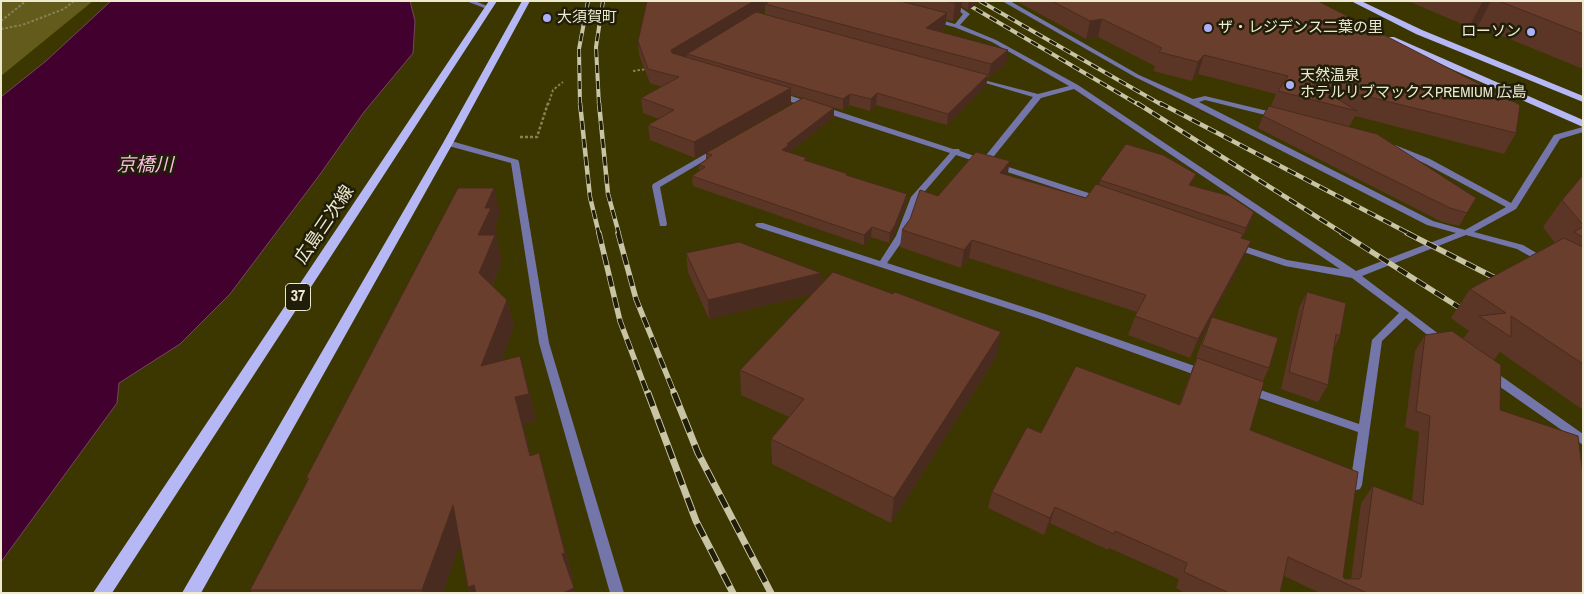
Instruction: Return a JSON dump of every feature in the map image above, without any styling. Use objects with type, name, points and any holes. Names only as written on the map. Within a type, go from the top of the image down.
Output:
[{"type":"main road","points":[[190,593],[448,143],[526,1]]},
{"type":"main road","points":[[1355,1],[1419,32],[1583,100]]},
{"type":"main road","name":"広島三次線","points":[[102,593],[491,4]]},
{"type":"main road","points":[[1379,34],[1583,124]]},
{"type":"street","points":[[469,1],[491,4]]},
{"type":"street","points":[[947,1],[968,14],[956,26]]},
{"type":"street","points":[[1005,1],[1138,76],[1193,102],[1430,223],[1520,247],[1550,264]]},
{"type":"street","points":[[921,17],[956,26],[994,41],[1075,87],[1355,275],[1404,314],[1453,348]]},
{"type":"street","points":[[963,75],[1038,96],[1075,87]]},
{"type":"street","points":[[766,91],[956,151],[1107,202]]},
{"type":"street","points":[[986,161],[1038,96]]},
{"type":"street","points":[[1193,102],[1205,98],[1289,120]]},
{"type":"street","points":[[794,106],[802,102]]},
{"type":"street","points":[[1229,244],[1285,263],[1355,275],[1467,232],[1514,207],[1557,137],[1583,129]]},
{"type":"street","points":[[448,143],[515,162],[544,343],[617,593]]},
{"type":"street","points":[[1380,144],[1427,161],[1514,207]]},
{"type":"street","points":[[663,224],[656,186],[725,146]]},
{"type":"street","points":[[882,264],[901,236],[915,197],[956,151]]},
{"type":"street","points":[[760,225],[1041,316],[1216,378]]},
{"type":"street","points":[[1354,497],[1378,340],[1404,314]]},
{"type":"street","points":[[1486,371],[1583,440]]},
{"type":"street","points":[[1235,384],[1364,430]]},
{"type":"path","points":[[1,21],[26,1]]},
{"type":"path","points":[[1,29],[22,25],[64,9],[74,1]]},
{"type":"path","points":[[633,71],[651,69]]},
{"type":"path","points":[[515,137],[537,137],[553,90],[563,82]]},
{"type":"shaded area","points":[[1,1],[93,1],[1,76]]},
{"type":"water","name":"京橋川","points":[[111,1],[410,1],[415,21],[413,53],[364,112],[321,173],[230,294],[180,344],[119,383],[117,403],[1,562],[1,97],[46,61]]},
{"type":"building","points":[[647,1],[754,1],[671,50],[672,53],[791,88],[694,142],[648,125],[674,110],[641,98],[679,77],[648,69],[638,41]]},
{"type":"building","points":[[770,1],[900,1],[947,13],[926,28],[1008,50],[991,64],[765,4]]},
{"type":"building","points":[[1052,1],[1318,1],[1520,105],[1516,133],[1312,83],[1357,111],[1278,91],[1288,76],[1204,55],[1198,62],[1159,52],[1162,48],[1102,19],[1090,21]]},
{"type":"building","points":[[1499,1],[1583,1],[1583,34]]},
{"type":"building","points":[[756,12],[988,75],[948,114],[877,93],[871,99],[850,94],[843,99],[687,54]]},
{"type":"building","points":[[803,98],[834,108],[787,144],[789,145],[782,150],[807,158],[804,160],[848,174],[846,175],[907,194],[890,233],[872,227],[864,235],[692,176],[705,167],[699,165],[712,155],[706,153]]},
{"type":"building","points":[[1269,106],[1377,134],[1476,198],[1467,213],[1450,208],[1263,116]]},
{"type":"building","points":[[1126,144],[1163,155],[1196,174],[1189,185],[1230,196],[1254,212],[1246,228],[1100,180]]},
{"type":"building","points":[[976,152],[1010,161],[1000,173],[1086,198],[1096,184],[1243,234],[1241,238],[1251,241],[1198,339],[1135,316],[1146,295],[972,240],[964,250],[902,230],[910,219],[920,190],[938,196]]},
{"type":"building","points":[[1583,175],[1583,225],[1562,200]]},
{"type":"building","points":[[458,188],[494,188],[485,208],[491,208],[478,235],[495,235],[479,273],[507,300],[481,366],[520,356],[529,394],[515,397],[530,456],[539,453],[565,553],[562,554],[574,588],[563,593],[476,593],[474,585],[468,587],[453,505],[422,590],[250,590],[309,478],[306,478]]},
{"type":"building","points":[[1583,227],[1583,237],[1574,232]]},
{"type":"building","points":[[1564,238],[1583,247],[1583,364],[1511,316],[1511,337],[1479,316],[1506,313],[1470,289]]},
{"type":"building","points":[[739,242],[821,273],[708,300],[686,253]]},
{"type":"building","points":[[833,272],[893,294],[895,292],[1001,332],[894,498],[771,439],[804,399],[740,370]]},
{"type":"building","points":[[1307,292],[1346,303],[1340,336],[1336,334],[1328,385],[1289,372]]},
{"type":"building","points":[[1212,317],[1278,338],[1269,368],[1202,345]]},
{"type":"building","points":[[1452,331],[1501,365],[1500,410],[1578,436],[1583,475],[1583,593],[1367,593],[1288,557],[1280,593],[1229,593],[1184,572],[1187,563],[1115,531],[1114,534],[1055,507],[1050,518],[992,492],[1027,427],[1041,433],[1076,366],[1180,405],[1197,358],[1264,382],[1250,430],[1358,472],[1343,577],[1345,579],[1359,579],[1361,577],[1373,486],[1423,505],[1430,416],[1416,411],[1425,335]]},
{"type":"railway","points":[[580,105],[579,49],[588,1]]},
{"type":"railway","points":[[599,105],[596,47],[603,1]]},
{"type":"railway","points":[[962,1],[1139,105]]},
{"type":"railway","points":[[980,1],[1162,105]]},
{"type":"railway","points":[[580,103],[590,197],[599,234]]},
{"type":"railway","points":[[599,103],[608,194],[619,234]]},
{"type":"railway","points":[[1137,103],[1344,234]]},
{"type":"railway","points":[[1160,103],[1410,234]]},
{"type":"railway","points":[[599,233],[620,321],[648,395]]},
{"type":"railway","points":[[618,233],[636,299],[675,395]]},
{"type":"railway","points":[[1342,233],[1471,315]]},
{"type":"railway","points":[[1407,233],[1505,283]]},
{"type":"railway","points":[[648,393],[696,521],[733,593]]},
{"type":"railway","points":[[674,393],[698,453],[771,593]]},
{"type":"place","name":"大須賀町","points":[[547,18]]},
{"type":"place","name":"ザ・レジデンス二葉の里","points":[[1208,28]]},
{"type":"place","name":"ローソン","points":[[1531,32]]},
{"type":"place","name":"天然温泉 ホテルリブマックスPREMIUM 広島","points":[[1290,85]]}]
